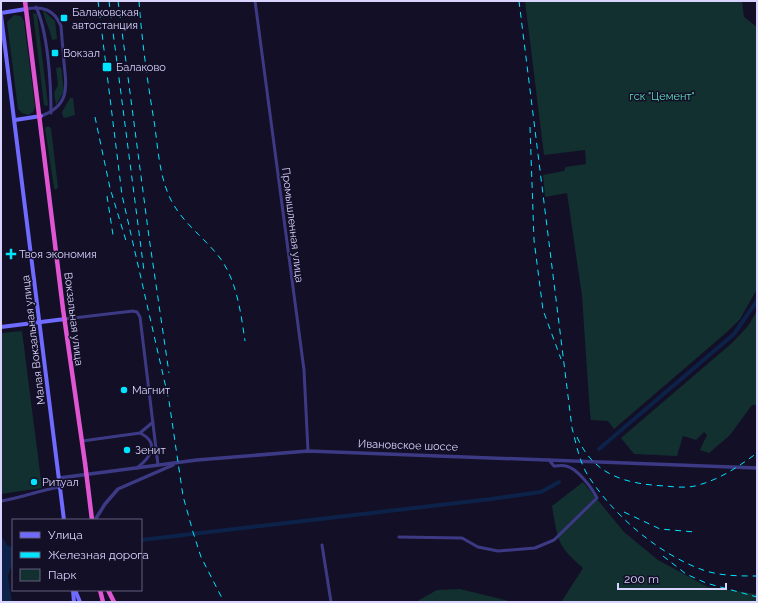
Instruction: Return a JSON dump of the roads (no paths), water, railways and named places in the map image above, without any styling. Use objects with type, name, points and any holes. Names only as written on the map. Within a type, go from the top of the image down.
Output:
[{"type":"highway","name":"Вокзальная улица","points":[[25,1],[41,116],[64,319],[93,519]]},
{"type":"highway","points":[[100,591],[103,602]]},
{"type":"highway","points":[[108,591],[114,602]]},
{"type":"main road","points":[[1,14],[26,9]]},
{"type":"main road","name":"Малая Вокзальная улица","points":[[1,14],[41,322],[64,519]]},
{"type":"main road","points":[[1,60],[6,59]]},
{"type":"main road","points":[[1,66],[7,65]]},
{"type":"main road","points":[[15,120],[41,116]]},
{"type":"main road","points":[[1,327],[64,319]]},
{"type":"main road","points":[[74,591],[74,602]]},
{"type":"main road","points":[[74,591],[80,602]]},
{"type":"street","name":"Промышленная улица","points":[[256,1],[304,370],[308,451]]},
{"type":"street","points":[[36,7],[40,14],[44,39],[51,113]]},
{"type":"street","points":[[26,9],[36,7],[47,9],[58,20],[61,26],[67,89],[61,104],[51,113],[41,116]]},
{"type":"street","points":[[64,319],[133,311],[138,312],[140,317],[158,465]]},
{"type":"street","points":[[82,441],[140,433],[153,422]]},
{"type":"street","points":[[137,468],[146,461],[152,448],[151,442],[146,436],[140,433]]},
{"type":"street","name":"Ивановское шоссе","points":[[59,478],[251,454],[308,451],[757,468]]},
{"type":"street","points":[[399,537],[462,538],[478,547],[498,551],[535,548],[554,540],[597,498],[592,487],[574,469],[566,466],[554,466],[550,460]]},
{"type":"street","points":[[94,519],[118,489],[176,463]]},
{"type":"street","points":[[1,501],[19,498],[45,489],[60,487]]},
{"type":"street","points":[[322,546],[331,602]]},
{"type":"water","points":[[1,536],[8,546],[12,547],[12,565],[8,576],[12,602],[1,602]]},
{"type":"waterway","points":[[599,449],[734,334],[757,301]]},
{"type":"waterway","points":[[142,540],[491,499],[541,492],[559,482]]},
{"type":"railway","points":[[98,1],[122,195],[169,401],[183,496],[201,557],[224,602]]},
{"type":"railway","points":[[109,1],[144,271]]},
{"type":"railway","points":[[118,1],[149,237],[169,373]]},
{"type":"railway","points":[[139,1],[148,80],[160,164],[164,181],[175,207],[214,250],[226,267],[231,277],[237,298],[245,341]]},
{"type":"railway","points":[[519,1],[572,428],[582,463],[587,474],[609,504],[638,531],[669,554],[686,563],[709,572],[730,575],[757,576]]},
{"type":"railway","points":[[95,117],[110,188],[127,244]]},
{"type":"railway","points":[[530,127],[534,240],[543,310],[561,359]]},
{"type":"railway","points":[[107,196],[113,235]]},
{"type":"railway","points":[[577,437],[584,450],[602,469],[625,480],[651,485],[677,487],[695,486],[728,472],[757,453]]},
{"type":"railway","points":[[624,512],[660,529],[695,532]]},
{"type":"railway","points":[[663,556],[686,574],[706,583],[757,597]]},
{"type":"place","name":"Балаковская автостанция","points":[[64,18]]},
{"type":"place","name":"Вокзал","points":[[55,53]]},
{"type":"place","name":"Балаково","points":[[107,67]]},
{"type":"place","name":"Твоя экономия","points":[[11,254]]},
{"type":"place","name":"Магнит","points":[[124,390]]},
{"type":"place","name":"Зенит","points":[[127,450]]},
{"type":"place","name":"Ритуал","points":[[34,482]]},
{"type":"park label","name":"гск \"Цемент\"","points":[[662,96]]}]
